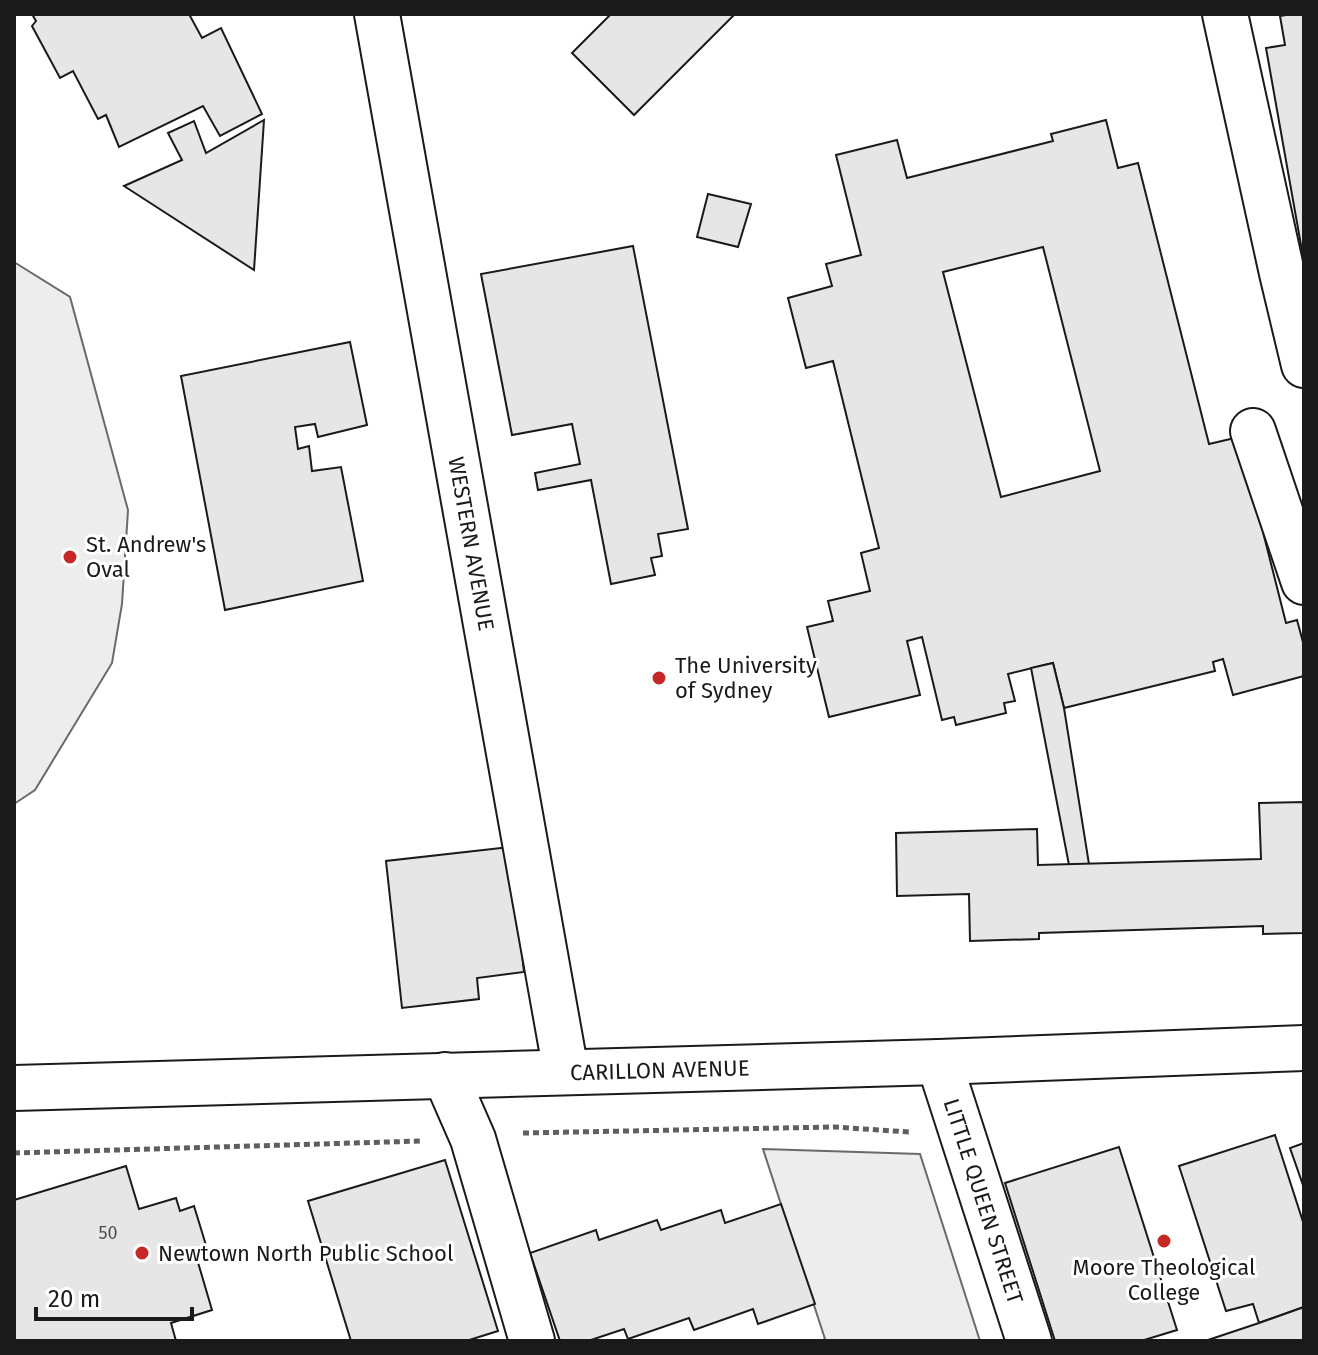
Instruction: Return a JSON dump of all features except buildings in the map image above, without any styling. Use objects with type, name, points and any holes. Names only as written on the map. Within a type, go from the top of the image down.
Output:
[{"type":"main road","name":"WESTERN AVENUE","points":[[377,14],[566,1072]]},
{"type":"main road","points":[[1225,14],[1304,365]]},
{"type":"main road","points":[[1253,431],[1304,582]]},
{"type":"main road","name":"CARILLON AVENUE","points":[[14,1088],[939,1062],[1304,1048]]},
{"type":"main road","name":"LITTLE QUEEN STREET","points":[[939,1062],[1029,1341]]},
{"type":"main road","points":[[445,1075],[473,1139],[532,1341]]},
{"type":"path","points":[[14,1153],[473,1139],[512,1133],[834,1127],[962,1134]]},
{"type":"shaded area","name":"St. Andrew's Oval","points":[[14,262],[70,297],[128,510],[122,604],[112,663],[35,790],[14,804]]},
{"type":"shaded area","points":[[763,1149],[920,1154],[980,1341],[821,1341],[825,1339]]},
{"type":"place","name":"St. Andrew's Oval","points":[[70,557]]},
{"type":"place","name":"The University of Sydney","points":[[659,678]]},
{"type":"place","name":"Moore Theological College","points":[[1164,1241]]},
{"type":"place","name":"Newtown North Public School","points":[[142,1253]]}]
